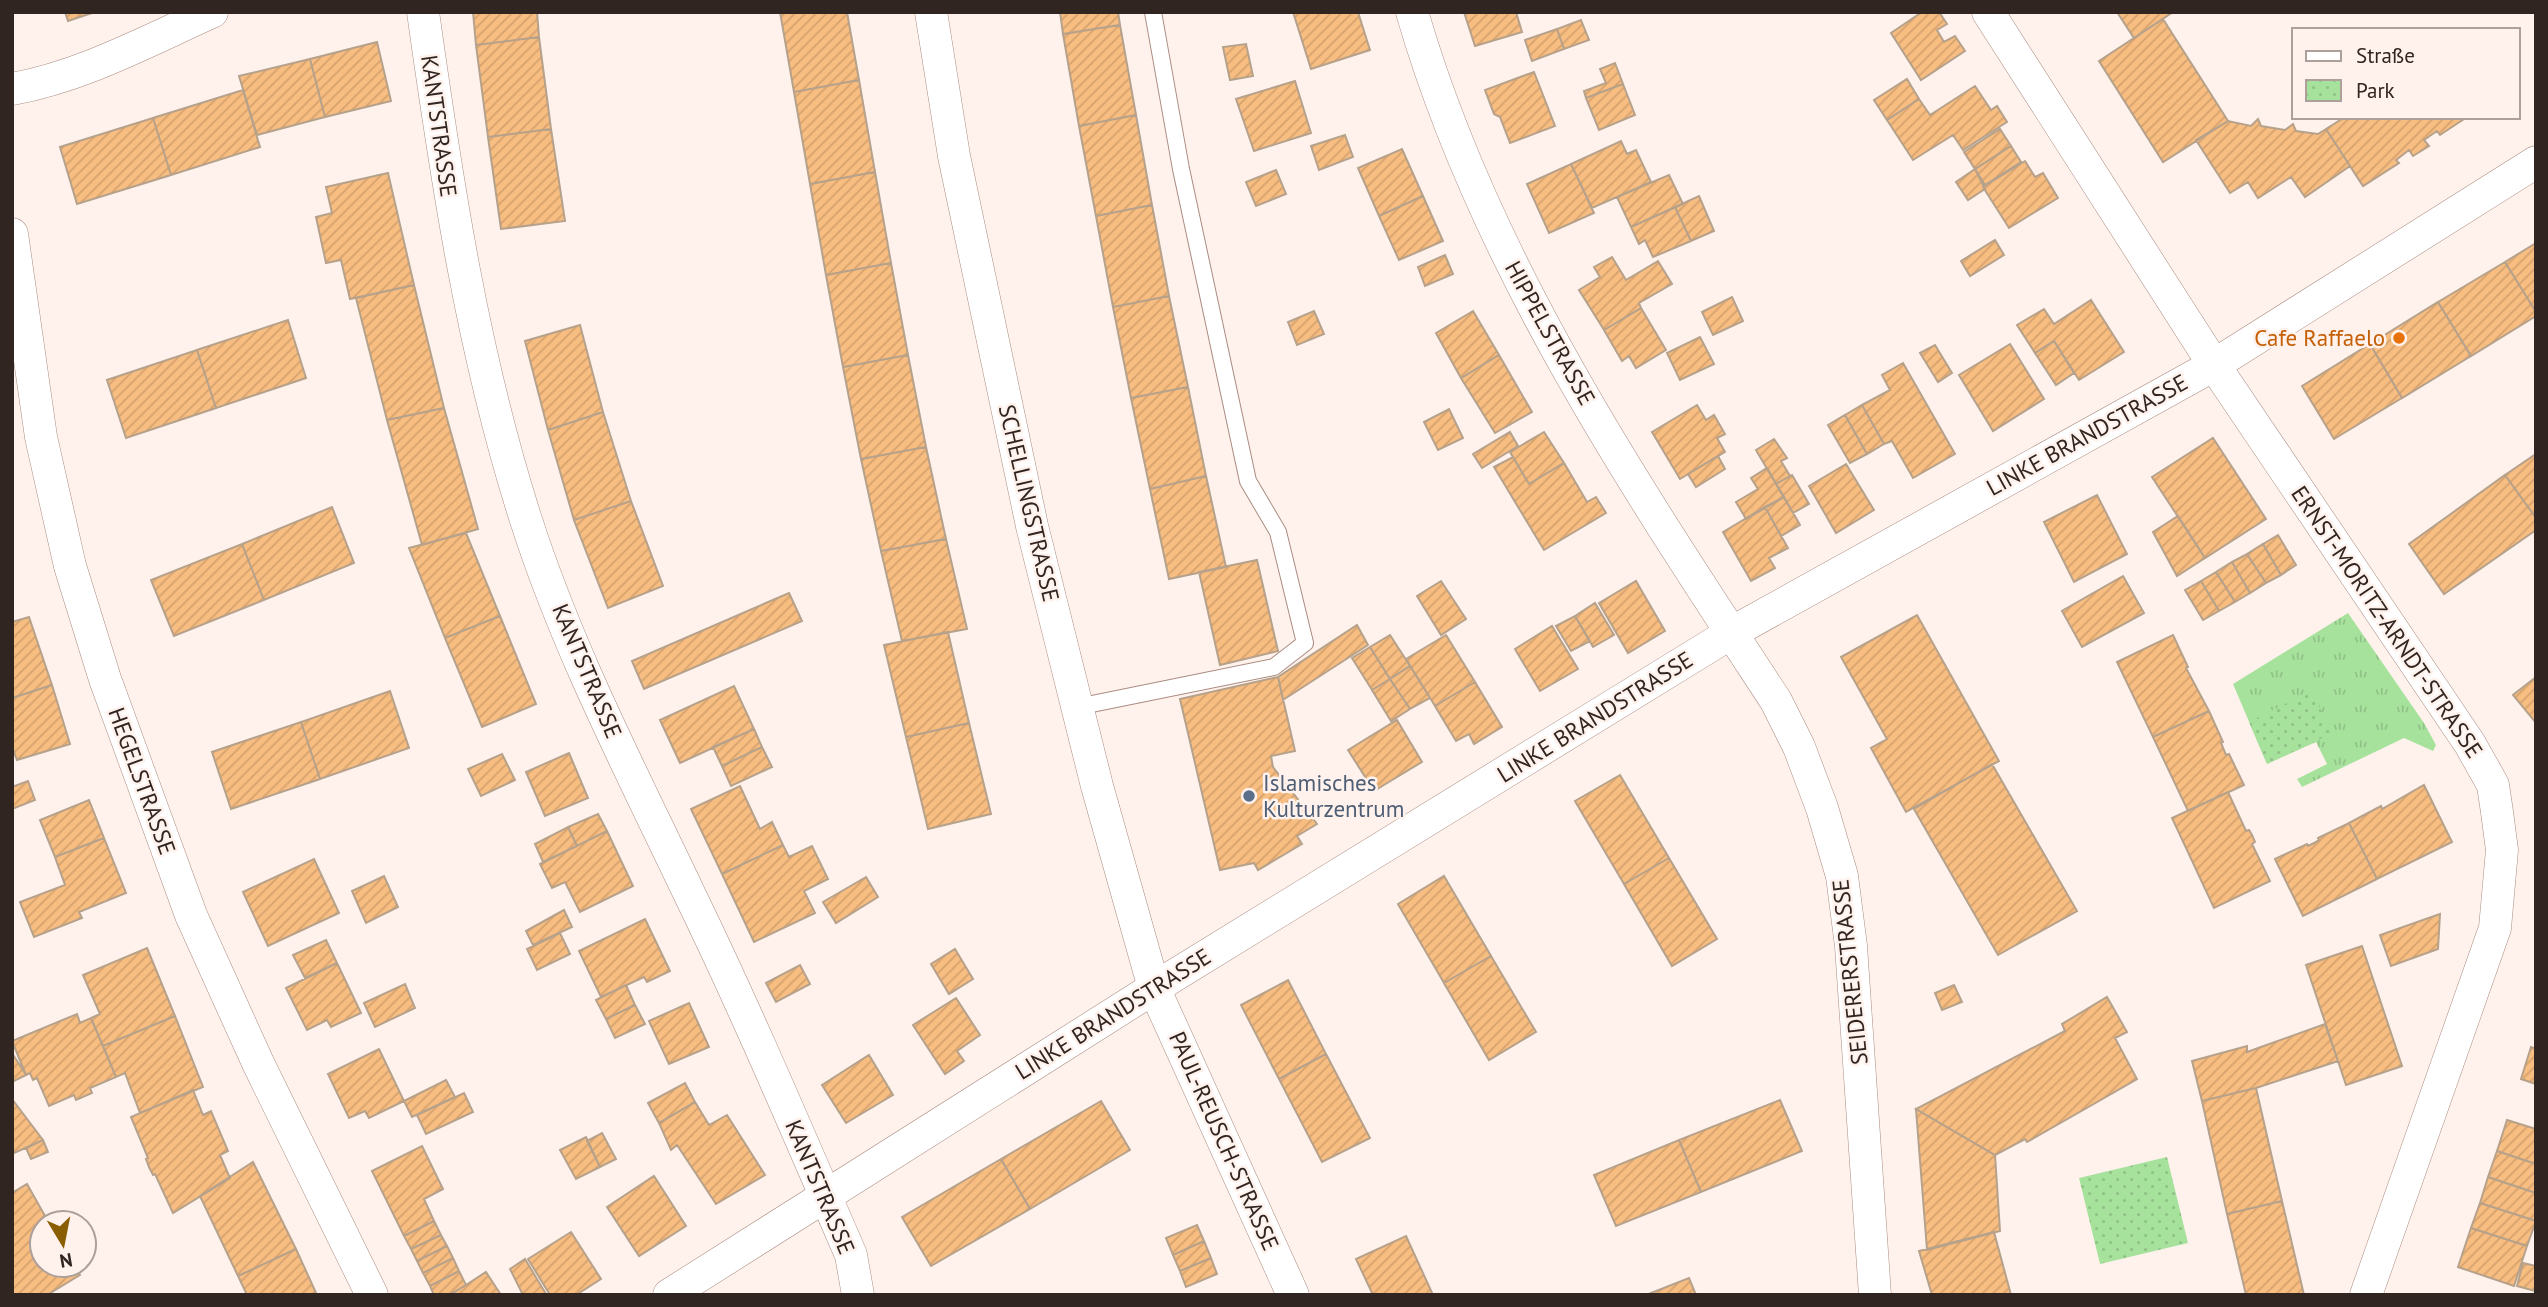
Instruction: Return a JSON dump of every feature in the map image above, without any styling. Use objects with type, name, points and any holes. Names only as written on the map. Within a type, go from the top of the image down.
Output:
[{"type":"street","points":[[12,89],[41,84],[81,71],[212,12]]},
{"type":"street","name":"KANTSTRASSE","points":[[423,12],[451,207],[467,289],[526,520],[570,637],[623,756],[731,979],[851,1255],[858,1295]]},
{"type":"street","name":"SCHELLINGSTRASSE","points":[[932,12],[954,156],[1032,526],[1097,786],[1154,988]]},
{"type":"street","name":"HIPPELSTRASSE","points":[[1412,12],[1447,120],[1490,222],[1534,309],[1590,407],[1731,633]]},
{"type":"street","name":"ERNST-MORITZ-ARNDT-STRASSE","points":[[1988,12],[2214,365],[2470,744],[2493,785],[2502,850],[2495,928],[2366,1295]]},
{"type":"street","name":"LINKE BRANDSTRASSE","points":[[669,1295],[1154,988],[1731,633],[2214,365],[2536,162]]},
{"type":"street","name":"HEGELSTRASSE","points":[[12,234],[41,437],[70,566],[104,679],[191,915],[258,1063],[372,1295]]},
{"type":"street","name":"SEIDERERSTRASSE","points":[[1731,633],[1776,702],[1799,747],[1822,808],[1842,876],[1851,946],[1875,1295]]},
{"type":"street","name":"PAUL-REUSCH-STRASSE","points":[[1154,988],[1293,1295]]},
{"type":"lane","points":[[1077,708],[1274,667],[1305,643],[1278,532],[1248,481],[1181,169],[1153,12]]},
{"type":"green space","points":[[2348,613],[2424,723],[2436,745],[2433,751],[2404,738],[2302,787],[2297,779],[2327,764],[2316,742],[2267,764],[2233,684]]},
{"type":"green space","points":[[2311,691],[2333,733],[2267,764],[2249,722]]},
{"type":"green space","points":[[2167,1157],[2188,1243],[2100,1264],[2079,1178]]},
{"type":"building","points":[[65,12],[95,12],[68,21]]},
{"type":"building","points":[[473,12],[537,12],[539,37],[476,45]]},
{"type":"building","points":[[780,12],[847,12],[859,80],[794,92]]},
{"type":"building","points":[[1060,12],[1118,12],[1120,25],[1063,34]]},
{"type":"building","points":[[1293,12],[1358,12],[1370,50],[1311,69]]},
{"type":"building","points":[[1464,12],[1516,12],[1522,32],[1475,46]]},
{"type":"building","points":[[1922,12],[1939,12],[1947,24],[1937,30],[1944,42],[1955,36],[1965,51],[1921,80],[1891,33]]},
{"type":"building","points":[[2117,12],[2173,12],[2134,38]]},
{"type":"building","points":[[2163,19],[2228,121],[2163,162],[2099,61]]},
{"type":"building","points":[[1581,20],[1589,40],[1564,49],[1557,29]]},
{"type":"building","points":[[1120,25],[1136,115],[1079,126],[1063,34]]},
{"type":"building","points":[[1557,29],[1564,49],[1532,61],[1525,40]]},
{"type":"building","points":[[539,37],[551,129],[488,137],[476,45]]},
{"type":"building","points":[[377,42],[391,101],[325,117],[310,59]]},
{"type":"building","points":[[1246,44],[1253,76],[1230,80],[1223,47]]},
{"type":"building","points":[[310,59],[325,117],[257,135],[239,76]]},
{"type":"building","points":[[1615,63],[1623,84],[1586,98],[1584,91],[1606,83],[1600,69]]},
{"type":"building","points":[[1534,72],[1555,126],[1510,143],[1485,90]]},
{"type":"building","points":[[1907,79],[1919,99],[1887,120],[1874,100]]},
{"type":"building","points":[[859,80],[875,172],[810,184],[794,92]]},
{"type":"building","points":[[1295,81],[1311,133],[1254,151],[1236,99]]},
{"type":"building","points":[[1623,84],[1635,115],[1599,130],[1586,98]]},
{"type":"building","points":[[1975,86],[1991,110],[1997,106],[2007,122],[1963,150],[1953,135],[1913,160],[1887,120],[1919,99],[1930,115]]},
{"type":"building","points":[[243,90],[260,147],[171,175],[153,118]]},
{"type":"building","points":[[1136,115],[1152,205],[1096,216],[1079,126]]},
{"type":"building","points":[[153,118],[171,175],[77,204],[60,147]]},
{"type":"building","points":[[2258,119],[2261,126],[2285,130],[2293,124],[2296,131],[2318,134],[2326,129],[2350,166],[2305,197],[2291,177],[2258,198],[2248,182],[2230,193],[2196,140],[2228,121],[2251,126]]},
{"type":"building","points":[[2342,119],[2464,119],[2440,135],[2437,131],[2424,140],[2429,146],[2413,156],[2409,150],[2396,160],[2399,163],[2363,186],[2326,129]]},
{"type":"building","points":[[551,129],[565,221],[501,229],[488,137]]},
{"type":"building","points":[[2000,129],[2011,146],[1975,169],[1964,152]]},
{"type":"building","points":[[1345,135],[1353,157],[1319,170],[1311,146]]},
{"type":"building","points":[[1621,141],[1627,154],[1636,150],[1651,182],[1592,208],[1571,164]]},
{"type":"building","points":[[2011,146],[2021,162],[1985,185],[1975,169]]},
{"type":"building","points":[[1402,149],[1423,196],[1379,216],[1358,168]]},
{"type":"building","points":[[2025,161],[2035,177],[2043,173],[2058,198],[2009,228],[1983,187]]},
{"type":"building","points":[[1571,164],[1594,213],[1549,233],[1527,184]]},
{"type":"building","points":[[1975,169],[1985,189],[1968,200],[1956,182]]},
{"type":"building","points":[[1276,170],[1286,194],[1256,206],[1246,182]]},
{"type":"building","points":[[875,172],[891,263],[826,275],[810,184]]},
{"type":"building","points":[[388,173],[414,285],[350,299],[341,260],[326,263],[316,217],[332,213],[326,187]]},
{"type":"building","points":[[1669,175],[1683,204],[1631,227],[1617,197]]},
{"type":"building","points":[[1423,196],[1443,241],[1399,260],[1379,216]]},
{"type":"building","points":[[1699,196],[1714,231],[1691,241],[1675,207]]},
{"type":"building","points":[[1152,205],[1169,296],[1113,307],[1096,216]]},
{"type":"building","points":[[1675,207],[1691,241],[1653,257],[1645,240],[1639,244],[1631,227]]},
{"type":"building","points":[[1995,240],[2004,255],[1970,276],[1961,261]]},
{"type":"building","points":[[2536,243],[2536,312],[2505,262]]},
{"type":"building","points":[[1445,255],[1453,274],[1425,286],[1418,267]]},
{"type":"building","points":[[1612,257],[1626,280],[1658,261],[1672,284],[1639,303],[1641,308],[1604,330],[1579,290],[1600,277],[1594,267]]},
{"type":"building","points":[[2505,262],[2536,316],[2471,356],[2438,302]]},
{"type":"building","points":[[891,263],[908,355],[843,367],[826,275]]},
{"type":"building","points":[[414,285],[444,408],[387,420],[356,298]]},
{"type":"building","points":[[1169,296],[1188,387],[1131,398],[1113,307]]},
{"type":"building","points":[[1732,297],[1743,321],[1713,335],[1702,312]]},
{"type":"building","points":[[2091,300],[2124,352],[2079,380],[2054,341],[2035,353],[2017,325],[2044,309],[2054,324]]},
{"type":"building","points":[[2438,302],[2471,356],[2402,398],[2370,344]]},
{"type":"building","points":[[1641,308],[1666,350],[1636,368],[1629,356],[1622,361],[1604,330]]},
{"type":"building","points":[[1314,311],[1324,334],[1297,345],[1288,322]]},
{"type":"building","points":[[1473,311],[1499,355],[1461,378],[1436,333]]},
{"type":"building","points":[[288,320],[306,378],[216,408],[197,350]]},
{"type":"building","points":[[580,325],[603,412],[548,430],[525,341]]},
{"type":"building","points":[[1700,337],[1714,364],[1680,380],[1667,353]]},
{"type":"building","points":[[2054,341],[2074,373],[2056,385],[2035,353]]},
{"type":"building","points":[[2010,344],[2044,399],[1993,431],[1959,375]]},
{"type":"building","points":[[2370,344],[2402,398],[2334,439],[2302,386]]},
{"type":"building","points":[[1935,345],[1952,373],[1938,382],[1920,353]]},
{"type":"building","points":[[197,350],[216,408],[126,438],[107,380]]},
{"type":"building","points":[[908,355],[926,447],[861,459],[843,367]]},
{"type":"building","points":[[1499,355],[1532,412],[1495,433],[1461,378]]},
{"type":"building","points":[[1903,363],[1955,454],[1913,478],[1892,441],[1884,444],[1862,405],[1890,390],[1882,375]]},
{"type":"building","points":[[1188,387],[1206,476],[1150,489],[1131,398]]},
{"type":"building","points":[[1697,405],[1706,420],[1714,415],[1725,434],[1717,438],[1725,452],[1680,479],[1652,432]]},
{"type":"building","points":[[1862,405],[1884,444],[1867,454],[1845,415]]},
{"type":"building","points":[[444,408],[478,529],[422,545],[387,420]]},
{"type":"building","points":[[1449,409],[1463,438],[1438,450],[1424,422]]},
{"type":"building","points":[[603,412],[631,501],[574,520],[548,430]]},
{"type":"building","points":[[1845,415],[1867,454],[1850,463],[1828,425]]},
{"type":"building","points":[[1510,432],[1518,446],[1482,468],[1473,454]]},
{"type":"building","points":[[1544,432],[1564,463],[1529,484],[1510,452]]},
{"type":"building","points":[[2213,438],[2266,519],[2205,558],[2152,477]]},
{"type":"building","points":[[1774,439],[1787,458],[1781,461],[1790,476],[1776,484],[1756,450]]},
{"type":"building","points":[[926,447],[946,539],[881,551],[861,459]]},
{"type":"building","points":[[2536,454],[2536,518],[2505,475]]},
{"type":"building","points":[[1718,456],[1725,469],[1696,487],[1688,474]]},
{"type":"building","points":[[1513,457],[1529,484],[1564,463],[1587,502],[1596,497],[1606,513],[1544,550],[1494,467]]},
{"type":"building","points":[[1846,464],[1874,510],[1836,533],[1809,486]]},
{"type":"building","points":[[1767,468],[1784,497],[1746,519],[1736,502],[1758,489],[1751,478]]},
{"type":"building","points":[[1792,475],[1809,504],[1793,513],[1776,484]]},
{"type":"building","points":[[2505,475],[2536,518],[2536,530],[2444,594],[2409,544]]},
{"type":"building","points":[[1206,476],[1226,567],[1169,579],[1150,489]]},
{"type":"building","points":[[2097,495],[2127,554],[2074,582],[2044,522]]},
{"type":"building","points":[[1784,497],[1800,525],[1781,536],[1765,507]]},
{"type":"building","points":[[631,501],[663,586],[608,608],[574,520]]},
{"type":"building","points":[[332,507],[354,563],[264,600],[242,544]]},
{"type":"building","points":[[1765,507],[1788,548],[1769,558],[1775,568],[1751,581],[1723,532]]},
{"type":"building","points":[[2178,516],[2205,558],[2177,576],[2153,532]]},
{"type":"building","points":[[466,533],[500,616],[445,638],[409,548]]},
{"type":"building","points":[[2278,535],[2296,565],[2281,575],[2263,544]]},
{"type":"building","points":[[946,539],[967,629],[902,641],[881,551]]},
{"type":"building","points":[[242,544],[264,600],[174,636],[151,580]]},
{"type":"building","points":[[2263,544],[2281,575],[2266,583],[2247,554]]},
{"type":"building","points":[[2247,554],[2266,583],[2250,593],[2232,562]]},
{"type":"building","points":[[1257,560],[1278,651],[1220,665],[1199,572]]},
{"type":"building","points":[[2232,562],[2250,593],[2235,602],[2216,572]]},
{"type":"building","points":[[2216,572],[2235,602],[2219,611],[2201,581]]},
{"type":"building","points":[[2123,576],[2144,613],[2082,647],[2062,611]]},
{"type":"building","points":[[1441,581],[1466,619],[1441,635],[1417,596]]},
{"type":"building","points":[[1636,581],[1665,631],[1628,653],[1599,603]]},
{"type":"building","points":[[2201,581],[2219,611],[2203,620],[2185,590]]},
{"type":"building","points":[[789,593],[802,621],[644,689],[632,661]]},
{"type":"building","points":[[1595,603],[1614,635],[1593,647],[1575,616]]},
{"type":"building","points":[[1917,615],[1999,761],[1906,812],[1871,748],[1887,739],[1841,657]]},
{"type":"building","points":[[500,616],[536,704],[482,727],[445,638]]},
{"type":"building","points":[[1575,616],[1590,641],[1571,651],[1556,626]]},
{"type":"building","points":[[29,617],[52,685],[12,698],[12,622]]},
{"type":"building","points":[[1357,625],[1368,645],[1283,700],[1278,677]]},
{"type":"building","points":[[1552,626],[1578,669],[1540,691],[1515,649]]},
{"type":"building","points":[[948,632],[969,723],[906,737],[884,645]]},
{"type":"building","points":[[1390,635],[1410,666],[1390,679],[1370,647]]},
{"type":"building","points":[[1446,635],[1475,682],[1435,706],[1406,659]]},
{"type":"building","points":[[2173,635],[2188,667],[2186,668],[2209,711],[2153,737],[2117,662]]},
{"type":"building","points":[[1370,647],[1390,679],[1372,690],[1352,658]]},
{"type":"building","points":[[1410,666],[1430,698],[1410,709],[1390,679]]},
{"type":"building","name":"Islamisches Kulturzentrum","points":[[1278,677],[1295,751],[1271,756],[1273,767],[1317,824],[1297,836],[1302,844],[1258,870],[1254,863],[1220,870],[1180,699]]},
{"type":"building","points":[[2536,677],[2536,723],[2513,695]]},
{"type":"building","points":[[1390,679],[1410,709],[1391,721],[1372,690]]},
{"type":"building","points":[[1475,682],[1502,727],[1474,744],[1469,734],[1456,741],[1435,706]]},
{"type":"building","points":[[52,685],[70,744],[17,760],[12,747],[12,698]]},
{"type":"building","points":[[734,686],[754,729],[680,763],[660,720]]},
{"type":"building","points":[[390,691],[409,748],[320,779],[301,722]]},
{"type":"building","points":[[2209,711],[2226,755],[2229,754],[2244,785],[2188,811],[2153,737]]},
{"type":"building","points":[[1397,720],[1422,762],[1374,791],[1348,750]]},
{"type":"building","points":[[301,722],[320,779],[231,809],[212,752]]},
{"type":"building","points":[[969,723],[991,814],[928,829],[906,737]]},
{"type":"building","points":[[754,729],[762,747],[722,766],[713,747]]},
{"type":"building","points":[[762,747],[772,767],[731,786],[722,766]]},
{"type":"building","points":[[569,753],[588,798],[545,816],[526,772]]},
{"type":"building","points":[[502,754],[515,780],[481,796],[468,769]]},
{"type":"building","points":[[1992,764],[2077,911],[1998,955],[1914,809]]},
{"type":"building","points":[[1620,775],[1669,858],[1624,884],[1575,801]]},
{"type":"building","points":[[28,781],[35,800],[12,809],[12,787]]},
{"type":"building","points":[[2424,785],[2452,842],[2377,879],[2349,823],[2381,806],[2382,809]]},
{"type":"building","points":[[740,786],[760,829],[772,822],[783,845],[722,874],[691,809]]},
{"type":"building","points":[[2228,792],[2246,831],[2249,830],[2252,835],[2255,842],[2252,844],[2270,881],[2214,908],[2172,818]]},
{"type":"building","points":[[89,800],[104,838],[55,857],[40,820]]},
{"type":"building","points":[[598,814],[607,831],[577,846],[568,827]]},
{"type":"building","points":[[2349,823],[2377,879],[2303,916],[2275,859],[2307,844],[2308,846]]},
{"type":"building","points":[[568,827],[577,846],[543,862],[535,844]]},
{"type":"building","points":[[607,831],[633,886],[580,912],[565,882],[552,888],[540,864]]},
{"type":"building","points":[[104,838],[126,893],[79,912],[82,918],[34,937],[20,902],[65,885],[55,857]]},
{"type":"building","points":[[783,845],[789,857],[812,846],[828,879],[804,891],[815,913],[754,942],[722,874]]},
{"type":"building","points":[[1669,858],[1717,939],[1672,966],[1624,884]]},
{"type":"building","points":[[314,859],[339,913],[268,946],[243,892]]},
{"type":"building","points":[[384,876],[398,907],[366,923],[352,891]]},
{"type":"building","points":[[1444,876],[1491,956],[1444,983],[1398,904]]},
{"type":"building","points":[[866,877],[878,897],[836,923],[823,902]]},
{"type":"building","points":[[564,910],[572,927],[533,945],[526,931]]},
{"type":"building","points":[[2440,914],[2438,949],[2391,966],[2380,935]]},
{"type":"building","points":[[645,919],[670,971],[647,982],[644,977],[601,997],[579,951]]},
{"type":"building","points":[[560,933],[570,954],[537,970],[527,949]]},
{"type":"building","points":[[326,940],[337,963],[305,978],[293,955]]},
{"type":"building","points":[[2362,946],[2402,1066],[2346,1085],[2306,965]]},
{"type":"building","points":[[147,948],[175,1016],[103,1046],[91,1018],[100,1014],[83,975]]},
{"type":"building","points":[[955,949],[973,979],[949,994],[931,964]]},
{"type":"building","points":[[1491,956],[1536,1032],[1489,1060],[1444,983]]},
{"type":"building","points":[[337,963],[361,1013],[331,1027],[327,1020],[307,1030],[286,988]]},
{"type":"building","points":[[800,965],[810,984],[776,1002],[766,983]]},
{"type":"building","points":[[1288,980],[1326,1054],[1279,1079],[1241,1005]]},
{"type":"building","points":[[405,984],[415,1008],[375,1027],[364,1003]]},
{"type":"building","points":[[626,985],[635,1005],[606,1019],[596,1000]]},
{"type":"building","points":[[1954,985],[1962,1002],[1942,1010],[1935,993]]},
{"type":"building","points":[[2107,997],[2127,1032],[2115,1038],[2137,1079],[2027,1142],[2025,1139],[1995,1155],[1916,1109],[2065,1031],[2062,1024]]},
{"type":"building","points":[[956,998],[980,1035],[957,1051],[964,1061],[945,1074],[913,1025]]},
{"type":"building","points":[[689,1003],[709,1047],[669,1064],[649,1021]]},
{"type":"building","points":[[635,1005],[645,1024],[615,1038],[606,1019]]},
{"type":"building","points":[[77,1014],[80,1023],[91,1018],[116,1077],[90,1088],[92,1093],[76,1100],[74,1095],[49,1106],[37,1078],[33,1080],[30,1073],[26,1075],[12,1041]]},
{"type":"building","points":[[175,1016],[203,1087],[140,1113],[125,1073],[116,1077],[103,1046]]},
{"type":"building","points":[[2325,1024],[2338,1061],[2256,1088],[2202,1101],[2192,1061],[2247,1046],[2247,1052]]},
{"type":"building","points":[[2531,1047],[2536,1049],[2536,1084],[2521,1079]]},
{"type":"building","points":[[379,1049],[404,1101],[369,1118],[365,1111],[349,1118],[328,1074]]},
{"type":"building","points":[[12,1053],[26,1075],[12,1082]]},
{"type":"building","points":[[1326,1054],[1370,1138],[1322,1162],[1279,1079]]},
{"type":"building","points":[[869,1055],[893,1095],[846,1123],[822,1085]]},
{"type":"building","points":[[446,1080],[455,1097],[412,1117],[404,1101]]},
{"type":"building","points":[[685,1083],[695,1102],[659,1123],[648,1103]]},
{"type":"building","points":[[2256,1088],[2282,1201],[2227,1214],[2202,1101]]},
{"type":"building","points":[[193,1090],[203,1115],[211,1111],[228,1151],[220,1155],[230,1178],[173,1213],[149,1167],[148,1158],[131,1117]]},
{"type":"building","points":[[464,1093],[473,1112],[426,1134],[417,1115]]},
{"type":"building","points":[[12,1099],[43,1140],[12,1154]]},
{"type":"building","points":[[1780,1100],[1802,1151],[1701,1192],[1679,1140]]},
{"type":"building","points":[[1101,1101],[1130,1150],[1030,1209],[1001,1159]]},
{"type":"building","points":[[695,1102],[709,1125],[727,1115],[765,1175],[716,1204],[677,1145],[671,1150],[659,1123]]},
{"type":"building","points":[[1916,1109],[1995,1155],[2000,1231],[1927,1250]]},
{"type":"building","points":[[2507,1120],[2536,1129],[2536,1164],[2497,1151]]},
{"type":"building","points":[[602,1133],[616,1159],[600,1167],[587,1141]]},
{"type":"building","points":[[586,1137],[600,1167],[576,1179],[560,1150]]},
{"type":"building","points":[[43,1140],[48,1152],[31,1159],[26,1148]]},
{"type":"building","points":[[1679,1140],[1701,1192],[1616,1226],[1594,1175]]},
{"type":"building","points":[[422,1146],[443,1189],[424,1199],[434,1221],[404,1236],[372,1171]]},
{"type":"building","points":[[2497,1151],[2536,1164],[2536,1193],[2488,1177]]},
{"type":"building","points":[[1001,1159],[1030,1209],[931,1266],[902,1217]]},
{"type":"building","points":[[253,1162],[296,1249],[238,1276],[200,1196]]},
{"type":"building","points":[[654,1176],[686,1226],[639,1256],[607,1207]]},
{"type":"building","points":[[2488,1177],[2536,1193],[2536,1221],[2480,1203]]},
{"type":"building","points":[[27,1184],[41,1209],[28,1209],[28,1279],[73,1279],[47,1295],[12,1295],[12,1193]]},
{"type":"building","points":[[2282,1201],[2304,1295],[2246,1295],[2227,1214]]},
{"type":"building","points":[[2480,1203],[2536,1221],[2527,1246],[2471,1228]]},
{"type":"building","points":[[434,1221],[441,1235],[411,1249],[404,1236]]},
{"type":"building","points":[[1197,1225],[1204,1241],[1173,1255],[1166,1238]]},
{"type":"building","points":[[2471,1228],[2527,1246],[2514,1286],[2458,1267]]},
{"type":"building","points":[[571,1232],[601,1279],[576,1295],[550,1295],[528,1259]]},
{"type":"building","points":[[1994,1232],[2011,1295],[1932,1295],[1919,1251]]},
{"type":"building","points":[[441,1235],[447,1246],[417,1261],[411,1249]]},
{"type":"building","points":[[1406,1236],[1433,1295],[1373,1295],[1356,1259]]},
{"type":"building","points":[[1204,1241],[1211,1258],[1180,1271],[1173,1255]]},
{"type":"building","points":[[447,1246],[453,1258],[423,1273],[417,1261]]},
{"type":"building","points":[[296,1249],[317,1295],[247,1295],[238,1276]]},
{"type":"building","points":[[453,1258],[459,1271],[430,1286],[423,1273]]},
{"type":"building","points":[[1211,1258],[1217,1274],[1186,1287],[1180,1271]]},
{"type":"building","points":[[525,1259],[546,1295],[523,1295],[510,1269]]},
{"type":"building","points":[[2523,1263],[2536,1266],[2535,1291],[2517,1286]]},
{"type":"building","points":[[459,1271],[466,1285],[449,1295],[434,1295],[430,1286]]},
{"type":"building","points":[[486,1272],[501,1295],[449,1295],[466,1285]]},
{"type":"building","points":[[1689,1278],[1696,1295],[1646,1295]]},
{"type":"place","name":"Cafe Raffaelo","points":[[2399,338]]},
{"type":"place","name":"Islamisches Kulturzentrum","points":[[1249,796]]}]
